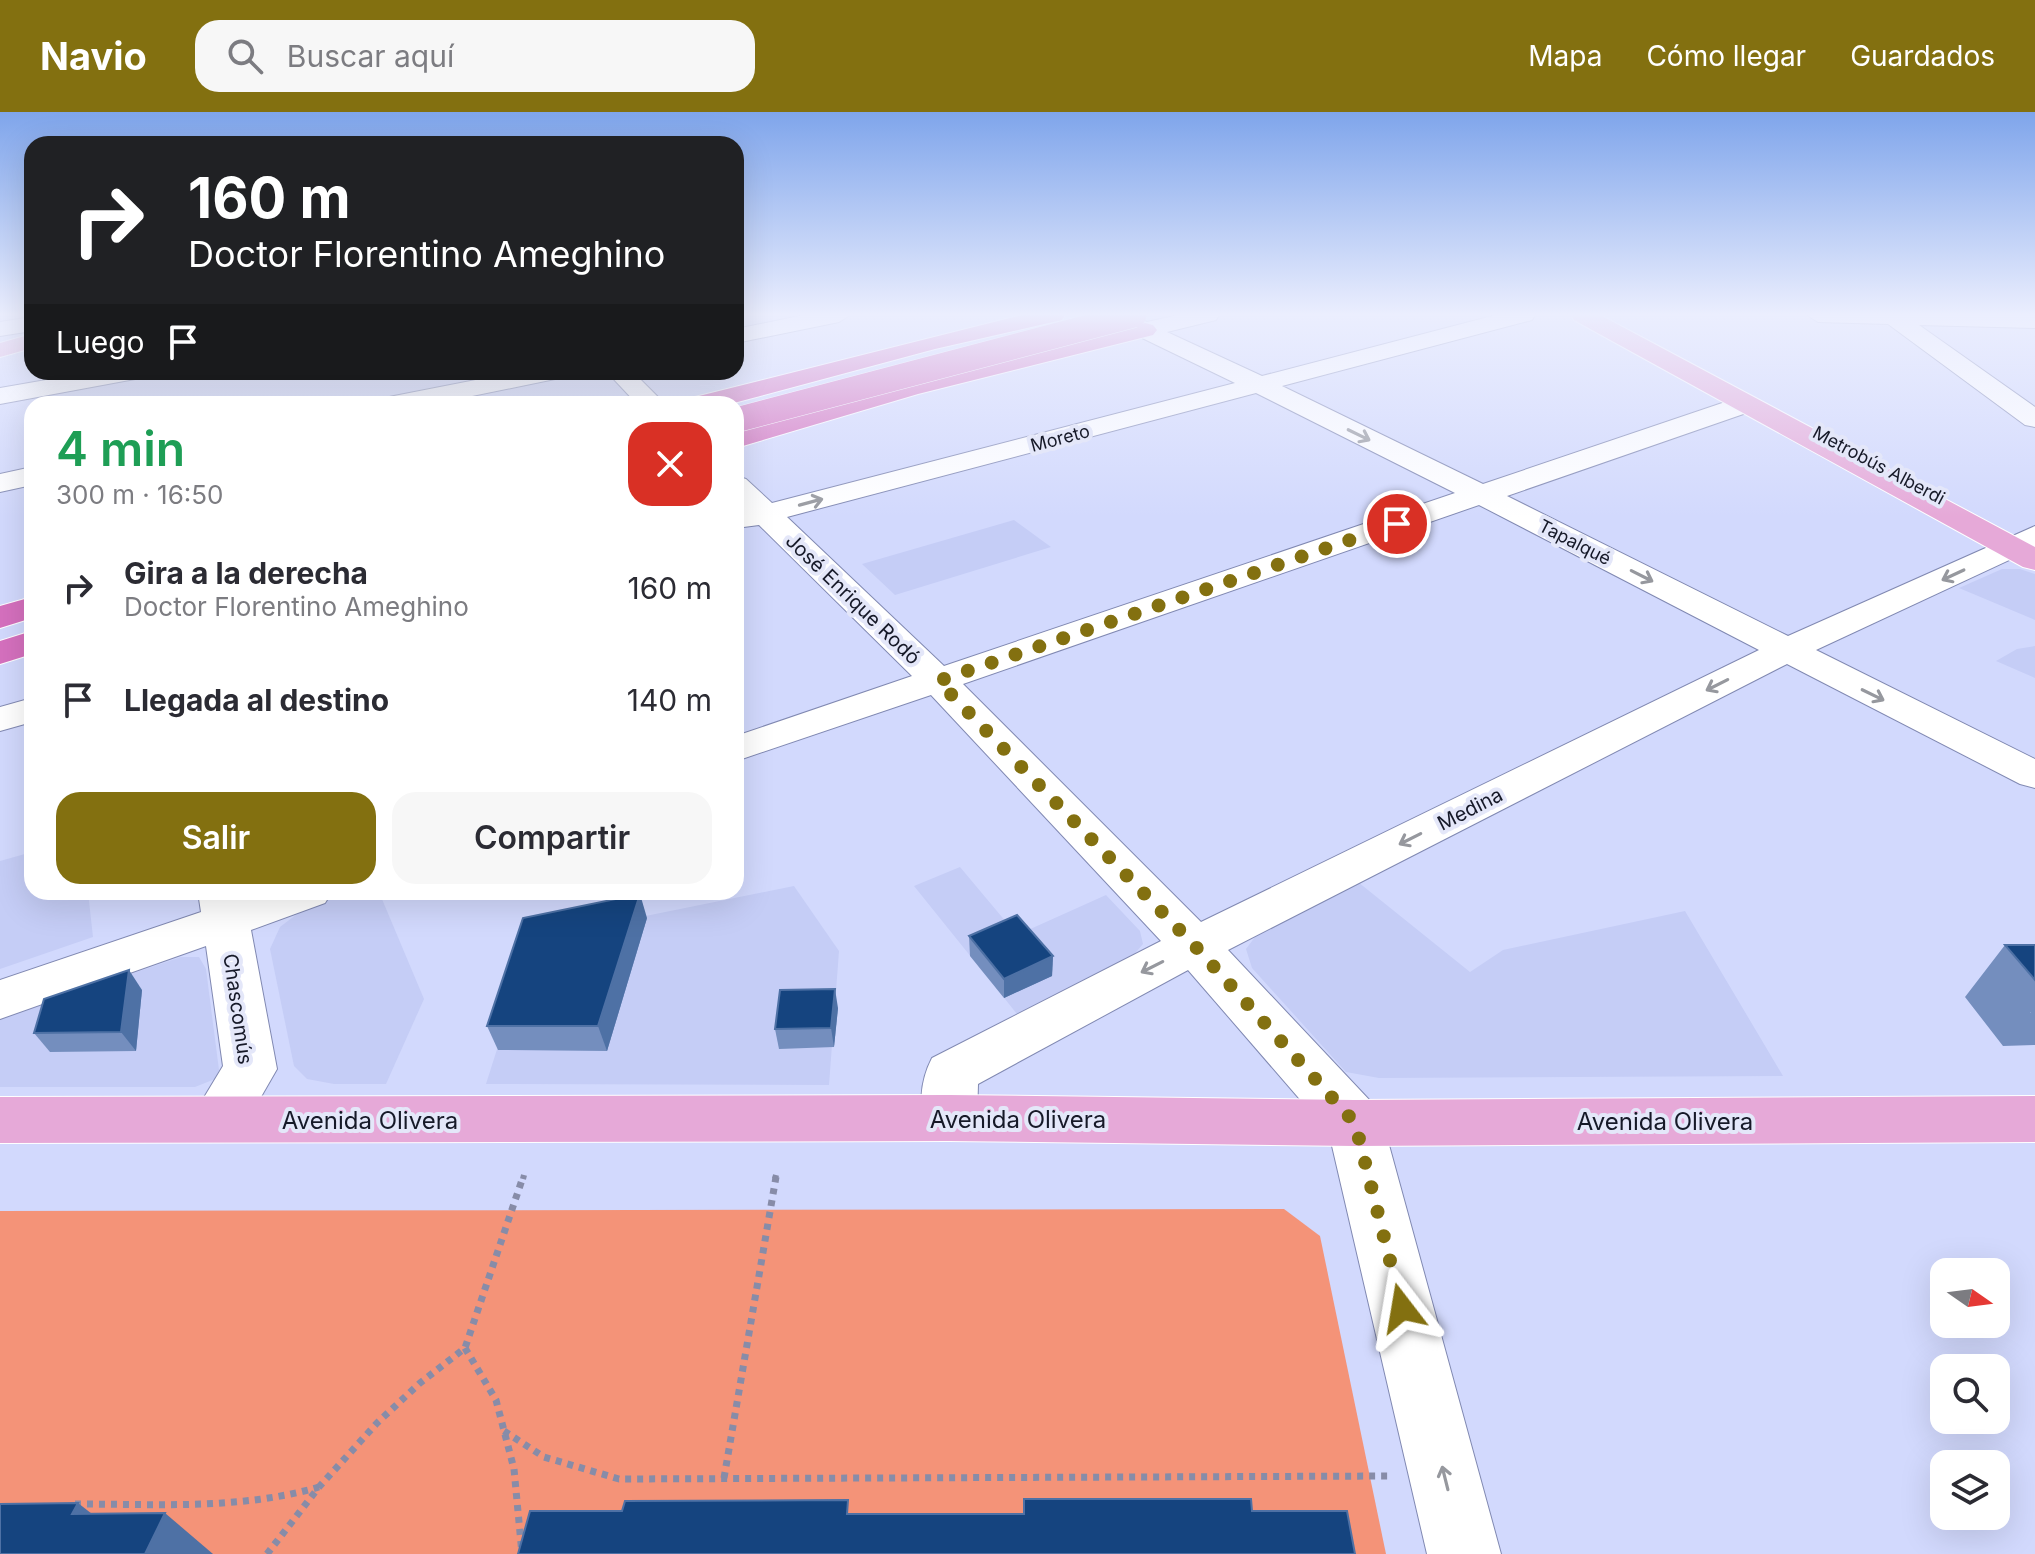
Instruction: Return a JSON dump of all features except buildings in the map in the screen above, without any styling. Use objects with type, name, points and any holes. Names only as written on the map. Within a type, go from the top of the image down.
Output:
[{"type":"highway","points":[[705,396],[746,382]]},
{"type":"highway","points":[[730,396],[782,382]]},
{"type":"highway","points":[[744,418],[893,382]]},
{"type":"highway","points":[[744,438],[932,382]]},
{"type":"highway","points":[[0,617],[24,610]]},
{"type":"highway","points":[[0,653],[24,645]]},
{"type":"main road","points":[[1706,382],[2029,545]]},
{"type":"main road","points":[[1735,382],[2029,545]]},
{"type":"main road","name":"Avenida Olivera","points":[[0,1120],[949,1118],[1355,1123],[2035,1119]]},
{"type":"street","points":[[0,396],[72,382]]},
{"type":"street","points":[[434,396],[503,382]]},
{"type":"street","name":"Tapalqué","points":[[1251,382],[1483,494],[1785,651],[2035,775]]},
{"type":"street","name":"Moreto","points":[[751,518],[1272,382]]},
{"type":"street","name":"Metrobús Alberdi","points":[[1723,382],[2029,545]]},
{"type":"street","points":[[1984,382],[2035,419]]},
{"type":"street","points":[[744,746],[1746,404]]},
{"type":"street","points":[[0,483],[24,478]]},
{"type":"street","name":"José Enrique Rodó","points":[[751,518],[938,681],[1195,946],[1355,1123],[1464,1554]]},
{"type":"street","name":"Medina","points":[[949,1118],[951,1073],[1195,946],[1785,651],[2029,545]]},
{"type":"street","points":[[0,719],[24,712]]},
{"type":"street","points":[[0,1000],[223,906],[260,900]]},
{"type":"street","name":"Chascomús","points":[[219,1119],[250,1069],[223,906]]},
{"type":"path","points":[[267,1554],[320,1486],[387,1415],[442,1364],[465,1348],[524,1175]]},
{"type":"path","points":[[724,1478],[776,1175]]},
{"type":"path","points":[[465,1348],[496,1400],[514,1469],[522,1554]]},
{"type":"path","points":[[504,1431],[523,1448],[557,1465],[619,1479],[1406,1476]]},
{"type":"path","points":[[63,1504],[238,1501],[292,1497],[320,1486]]},
{"type":"shaded area","points":[[1014,520],[1051,547],[895,595],[862,564]]},
{"type":"shaded area","points":[[2002,569],[2020,569],[2035,574],[2035,620],[1959,588]]},
{"type":"shaded area","points":[[2035,646],[2035,678],[1996,661],[2017,649]]},
{"type":"shaded area","points":[[24,854],[24,900],[89,900],[93,937],[0,969],[0,861]]},
{"type":"shaded area","points":[[960,867],[1017,935],[1106,895],[1140,931],[1143,944],[1130,959],[1017,1014],[914,886]]},
{"type":"shaded area","points":[[1358,882],[1470,972],[1503,950],[1685,911],[1783,1076],[1379,1078],[1346,1072],[1252,968],[1246,949],[1258,933]]},
{"type":"shaded area","points":[[794,886],[839,951],[829,1085],[486,1084],[532,939],[725,900],[744,900],[744,896]]},
{"type":"shaded area","points":[[328,900],[382,900],[424,999],[386,1084],[334,1084],[307,1079],[294,1066],[270,949],[280,927],[305,908]]},
{"type":"shaded area","points":[[181,957],[199,957],[206,969],[219,1070],[215,1079],[195,1087],[0,1087],[0,1018]]},
{"type":"shaded area","points":[[1284,1209],[1320,1236],[1386,1554],[128,1554],[0,1548],[0,1211]]},
{"type":"route","points":[[1397,524],[938,681],[1195,946],[1355,1123],[1402,1308]]}]
